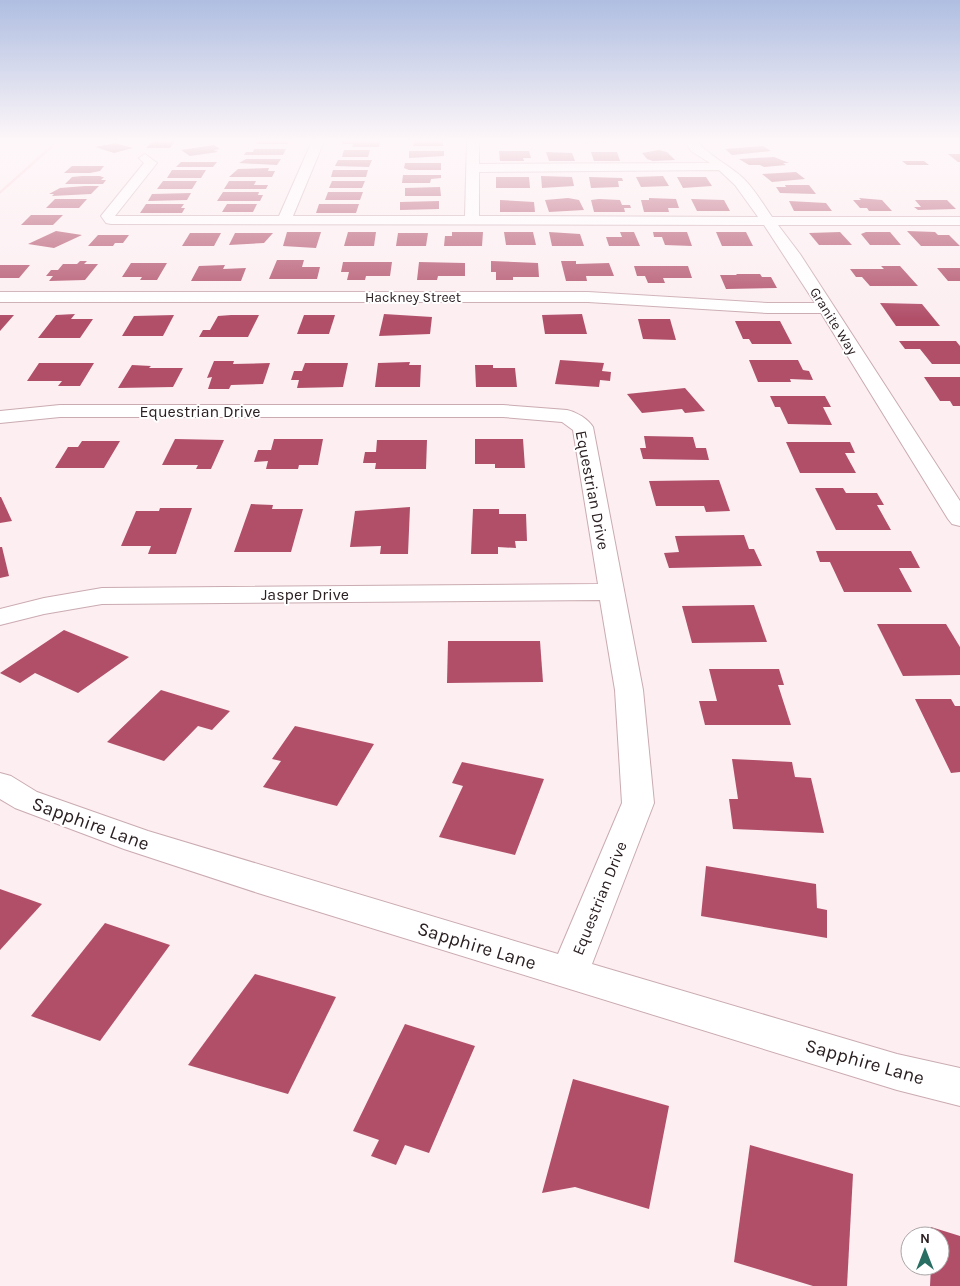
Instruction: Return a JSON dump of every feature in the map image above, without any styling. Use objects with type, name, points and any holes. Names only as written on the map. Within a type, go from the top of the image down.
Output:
[{"type":"street","points":[[122,199],[108,216],[111,220],[960,221]]},
{"type":"street","points":[[284,221],[293,199]]},
{"type":"street","points":[[472,199],[472,221]]},
{"type":"street","name":"Granite Way","points":[[752,199],[792,254],[960,519]]},
{"type":"street","name":"Hackney Street","points":[[0,297],[588,297],[768,308],[826,308]]},
{"type":"street","name":"Equestrian Drive","points":[[0,417],[60,412],[109,411],[503,411],[567,416],[583,426],[629,690],[638,803],[569,973]]},
{"type":"street","points":[[935,479],[960,479]]},
{"type":"street","name":"Jasper Drive","points":[[0,617],[44,606],[102,596],[612,592]]},
{"type":"street","name":"Sapphire Lane","points":[[0,784],[26,800],[136,840],[897,1072],[960,1087]]},
{"type":"building","points":[[55,199],[87,199],[79,208],[46,208]]},
{"type":"building","points":[[149,199],[188,199],[187,200],[148,201]]},
{"type":"building","points":[[218,199],[261,199],[260,201],[217,201]]},
{"type":"building","points":[[325,199],[360,199],[360,200]]},
{"type":"building","points":[[676,199],[679,208],[668,208],[669,212],[644,212],[641,200]]},
{"type":"building","points":[[691,199],[724,200],[730,211],[697,211]]},
{"type":"building","points":[[500,200],[534,202],[535,212],[500,212]]},
{"type":"building","points":[[545,200],[579,200],[584,210],[549,212]]},
{"type":"building","points":[[591,200],[620,200],[622,205],[630,205],[631,208],[624,208],[625,212],[594,212]]},
{"type":"building","points":[[853,200],[882,200],[892,211],[869,211],[867,208],[860,208]]},
{"type":"building","points":[[915,200],[947,200],[956,209],[918,210],[914,207],[921,207]]},
{"type":"building","points":[[439,201],[439,209],[400,210],[400,202]]},
{"type":"building","points":[[789,201],[826,203],[832,211],[794,211]]},
{"type":"building","points":[[146,204],[184,204],[181,208],[185,208],[182,213],[140,213]]},
{"type":"building","points":[[227,204],[257,204],[253,212],[222,212]]},
{"type":"building","points":[[319,204],[359,204],[356,213],[316,213]]},
{"type":"building","points":[[31,215],[63,215],[53,225],[21,225]]},
{"type":"building","points":[[56,231],[82,235],[54,248],[28,244]]},
{"type":"building","points":[[907,231],[935,232],[938,235],[949,235],[960,246],[921,246]]},
{"type":"building","points":[[287,232],[321,232],[316,248],[283,246]]},
{"type":"building","points":[[348,232],[376,232],[374,246],[344,246]]},
{"type":"building","points":[[452,232],[483,232],[482,246],[444,246],[445,236],[452,236]]},
{"type":"building","points":[[504,232],[533,232],[536,245],[506,245]]},
{"type":"building","points":[[549,232],[580,234],[584,246],[552,246]]},
{"type":"building","points":[[620,232],[634,232],[640,246],[609,246],[606,237],[622,237]]},
{"type":"building","points":[[653,232],[687,232],[692,246],[665,245],[662,237],[654,237]]},
{"type":"building","points":[[716,232],[746,232],[753,246],[722,246]]},
{"type":"building","points":[[840,232],[852,245],[819,245],[809,233]]},
{"type":"building","points":[[866,232],[890,232],[901,245],[870,245],[861,234]]},
{"type":"building","points":[[190,233],[221,233],[214,246],[182,246]]},
{"type":"building","points":[[235,233],[273,233],[264,243],[229,245]]},
{"type":"building","points":[[398,233],[428,233],[426,246],[396,246]]},
{"type":"building","points":[[98,235],[129,235],[123,243],[115,243],[113,246],[88,246]]},
{"type":"building","points":[[277,260],[304,260],[302,267],[320,267],[317,279],[269,279]]},
{"type":"building","points":[[80,261],[87,261],[84,264],[98,264],[85,280],[49,281],[53,276],[46,276],[51,270],[58,270],[63,264],[77,264]]},
{"type":"building","points":[[491,261],[538,263],[539,277],[513,277],[513,280],[496,280],[496,272],[491,272]]},
{"type":"building","points":[[561,261],[576,261],[576,264],[609,263],[614,276],[586,276],[587,281],[566,281]]},
{"type":"building","points":[[343,262],[392,262],[390,276],[366,276],[365,280],[347,280],[349,272],[341,272]]},
{"type":"building","points":[[419,262],[465,263],[465,276],[438,276],[437,280],[417,280]]},
{"type":"building","points":[[131,263],[167,263],[157,280],[140,280],[142,277],[122,277]]},
{"type":"building","points":[[0,265],[30,265],[19,278],[0,278]]},
{"type":"building","points":[[225,265],[223,269],[246,268],[241,281],[191,281],[199,266]]},
{"type":"building","points":[[634,266],[688,266],[692,278],[663,278],[665,283],[648,283],[645,276],[637,276]]},
{"type":"building","points":[[881,266],[900,266],[918,286],[870,286],[862,277],[856,277],[850,269],[884,269]]},
{"type":"building","points":[[937,268],[960,268],[960,281],[948,281]]},
{"type":"building","points":[[760,274],[762,277],[771,277],[777,288],[726,289],[720,275]]},
{"type":"building","points":[[880,303],[922,304],[940,326],[896,326]]},
{"type":"building","points":[[75,314],[71,319],[93,319],[80,338],[38,338],[56,315]]},
{"type":"building","points":[[384,314],[432,317],[430,334],[379,336]]},
{"type":"building","points":[[582,314],[587,334],[545,334],[542,315]]},
{"type":"building","points":[[0,315],[14,315],[0,331]]},
{"type":"building","points":[[174,315],[163,336],[122,336],[134,316]]},
{"type":"building","points":[[259,315],[248,337],[199,337],[203,330],[210,330],[218,316]]},
{"type":"building","points":[[304,315],[335,315],[329,334],[297,334]]},
{"type":"building","points":[[638,319],[670,319],[676,340],[643,339]]},
{"type":"building","points":[[735,321],[780,321],[792,344],[752,344],[749,339],[743,339]]},
{"type":"building","points":[[899,341],[956,341],[960,346],[960,364],[932,364],[920,349],[905,349]]},
{"type":"building","points":[[560,360],[604,363],[602,371],[611,372],[610,381],[600,380],[599,387],[555,384]]},
{"type":"building","points":[[749,360],[798,360],[803,370],[809,371],[813,380],[790,379],[791,382],[758,382]]},
{"type":"building","points":[[214,361],[234,361],[233,364],[270,363],[263,384],[231,385],[229,389],[208,389],[212,377],[207,378]]},
{"type":"building","points":[[410,362],[409,365],[421,365],[420,387],[375,387],[378,363]]},
{"type":"building","points":[[39,363],[94,363],[80,386],[58,386],[62,381],[27,381]]},
{"type":"building","points":[[305,363],[348,363],[343,387],[297,388],[299,380],[291,380],[294,371],[302,371]]},
{"type":"building","points":[[132,365],[151,366],[149,368],[183,368],[173,387],[118,388]]},
{"type":"building","points":[[475,365],[493,365],[493,368],[515,368],[517,387],[476,387]]},
{"type":"building","points":[[924,377],[960,377],[960,406],[953,406],[950,401],[940,401]]},
{"type":"building","points":[[685,388],[705,411],[685,413],[682,409],[642,413],[627,394]]},
{"type":"building","points":[[770,396],[825,396],[831,407],[823,407],[832,425],[788,424],[780,407],[775,407]]},
{"type":"building","points":[[644,436],[693,437],[696,448],[706,448],[709,460],[643,459],[640,448],[646,448]]},
{"type":"building","points":[[175,439],[224,440],[211,469],[196,469],[198,465],[162,465]]},
{"type":"building","points":[[274,439],[323,439],[318,465],[299,465],[298,469],[266,469],[268,461],[254,462],[258,450],[271,450]]},
{"type":"building","points":[[475,439],[523,439],[525,468],[495,468],[495,464],[475,464]]},
{"type":"building","points":[[377,440],[427,440],[426,469],[375,469],[376,463],[363,463],[365,452],[376,452]]},
{"type":"building","points":[[82,441],[120,441],[104,468],[55,468],[68,447],[78,447]]},
{"type":"building","points":[[786,442],[850,442],[855,453],[845,453],[856,473],[800,473]]},
{"type":"building","points":[[719,480],[730,511],[706,512],[704,506],[656,506],[649,481]]},
{"type":"building","points":[[815,488],[843,488],[846,493],[877,493],[884,505],[877,505],[891,530],[836,530]]},
{"type":"building","points":[[1,497],[12,521],[0,523]]},
{"type":"building","points":[[251,504],[273,505],[272,509],[303,509],[291,552],[234,552]]},
{"type":"building","points":[[410,507],[408,554],[380,554],[381,546],[350,547],[355,511]]},
{"type":"building","points":[[160,508],[192,508],[176,554],[148,554],[151,546],[121,546],[136,511],[159,511]]},
{"type":"building","points":[[473,509],[499,509],[499,514],[526,514],[527,541],[515,541],[516,548],[498,547],[498,554],[471,554]]},
{"type":"building","points":[[744,535],[749,549],[754,549],[762,566],[669,568],[664,553],[679,552],[675,536]]},
{"type":"building","points":[[0,547],[2,547],[9,576],[0,578]]},
{"type":"building","points":[[816,551],[911,551],[920,568],[899,568],[912,592],[844,592],[830,562],[820,562]]},
{"type":"building","points":[[754,605],[767,642],[692,643],[682,606]]},
{"type":"building","points":[[877,624],[946,624],[960,647],[960,675],[903,676]]},
{"type":"building","points":[[64,630],[129,657],[78,693],[35,673],[20,683],[0,673]]},
{"type":"building","points":[[448,641],[540,641],[543,682],[447,683]]},
{"type":"building","points":[[709,669],[779,669],[784,685],[778,685],[791,725],[705,725],[699,701],[717,701]]},
{"type":"building","points":[[161,690],[230,711],[212,730],[198,726],[164,761],[107,742]]},
{"type":"building","points":[[915,699],[951,699],[955,706],[960,706],[960,772],[951,773]]},
{"type":"building","points":[[295,726],[374,744],[337,806],[263,787],[281,761],[272,759]]},
{"type":"building","points":[[732,759],[792,762],[795,777],[811,778],[824,833],[733,829],[729,799],[738,799]]},
{"type":"building","points":[[462,762],[544,779],[515,855],[439,837],[463,786],[452,783]]},
{"type":"building","points":[[706,866],[816,884],[817,908],[827,910],[827,938],[701,916]]},
{"type":"building","points":[[0,889],[42,904],[0,950]]},
{"type":"building","points":[[105,923],[170,945],[100,1041],[31,1016]]},
{"type":"building","points":[[255,974],[336,997],[288,1094],[188,1065]]},
{"type":"building","points":[[405,1024],[475,1046],[429,1153],[405,1145],[396,1165],[371,1156],[379,1140],[353,1131]]},
{"type":"building","points":[[573,1079],[669,1106],[649,1209],[575,1187],[542,1193]]},
{"type":"building","points":[[750,1145],[853,1174],[847,1286],[813,1286],[734,1262]]},
{"type":"building","points":[[950,1233],[960,1236],[960,1286],[930,1286],[930,1276],[950,1276]]}]
